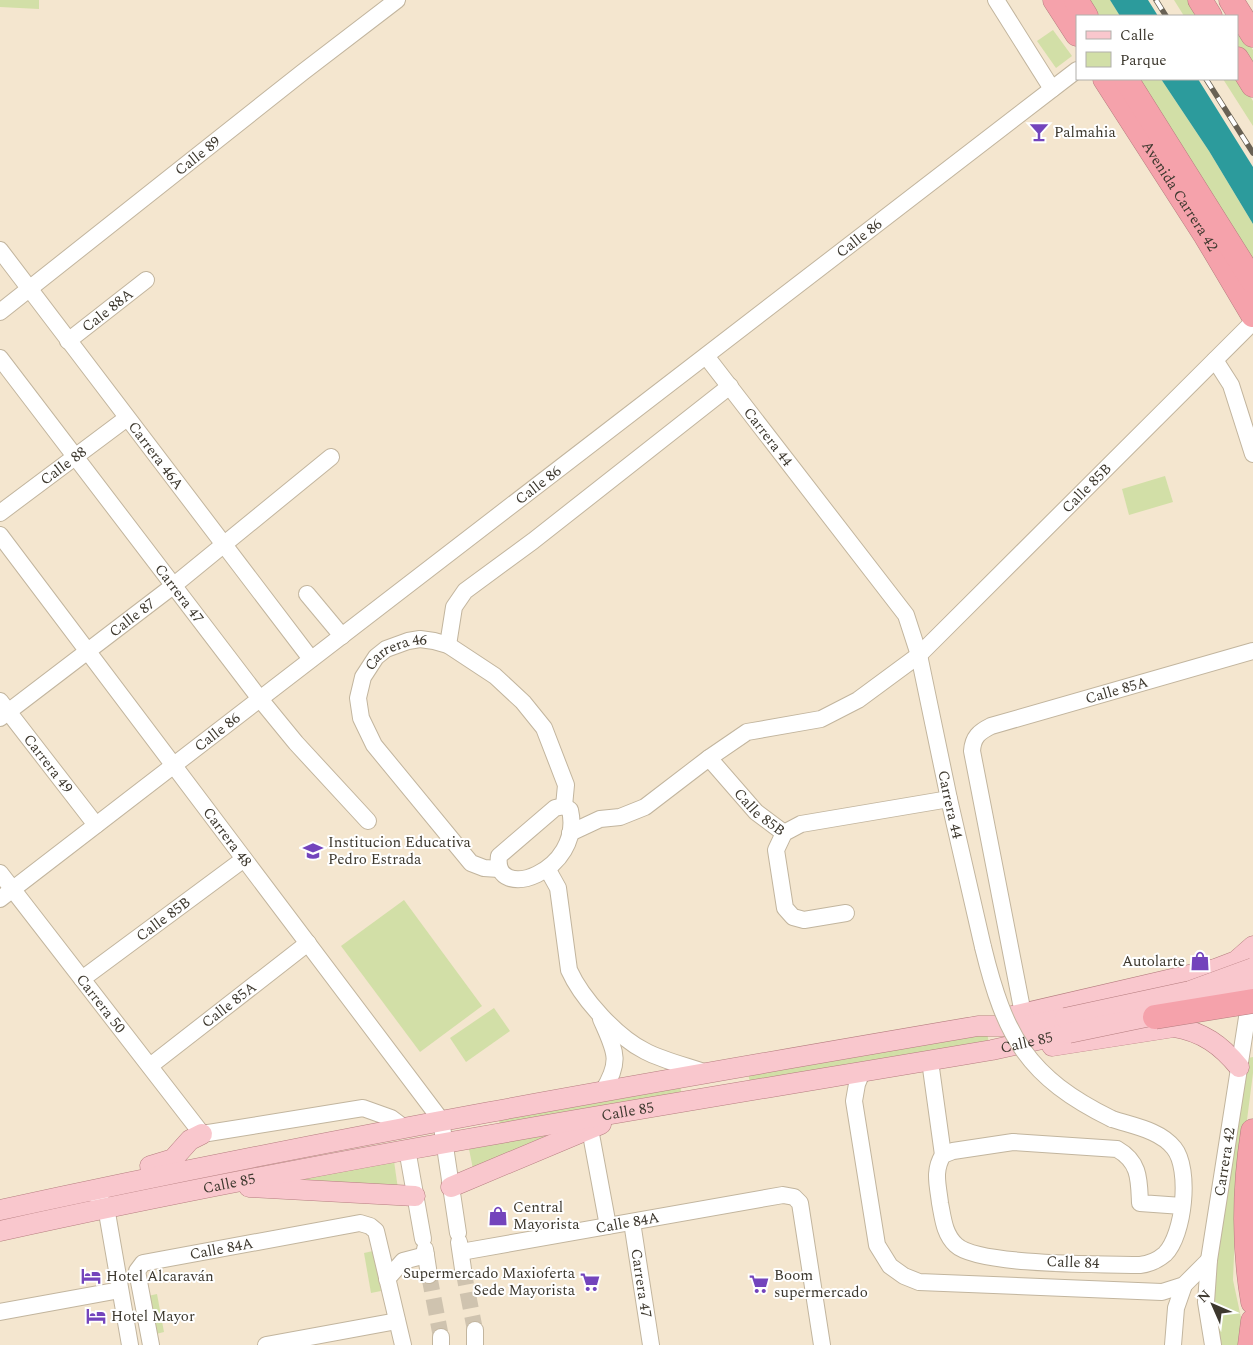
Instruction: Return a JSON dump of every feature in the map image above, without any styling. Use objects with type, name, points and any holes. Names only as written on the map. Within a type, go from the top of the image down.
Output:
[{"type":"highway","points":[[1055,0],[1076,32]]},
{"type":"highway","points":[[1076,0],[1085,15]]},
{"type":"highway","points":[[1200,0],[1209,15]]},
{"type":"highway","points":[[1231,0],[1253,35]]},
{"type":"highway","points":[[1238,61],[1253,85]]},
{"type":"highway","name":"Avenida Carrera 42","points":[[1106,80],[1206,236],[1253,315]]},
{"type":"highway","name":"Avenida Carrera 42","points":[[1127,80],[1253,281]]},
{"type":"highway","points":[[1164,1022],[1253,1001]]},
{"type":"highway","points":[[1253,1131],[1244,1202],[1247,1264],[1253,1302]]},
{"type":"highway","points":[[1250,1345],[1253,1320]]},
{"type":"main road","points":[[1024,1019],[1225,966],[1236,961],[1253,946]]},
{"type":"main road","name":"Calle 85","points":[[0,1231],[106,1207],[407,1149],[992,1050],[1067,1026],[1190,991],[1253,968]]},
{"type":"main road","points":[[992,1050],[1070,1044],[1164,1022],[1204,1019],[1218,1004],[1219,992],[1214,980],[1199,973]]},
{"type":"main road","name":"Calle 85","points":[[0,1210],[124,1182],[403,1127],[978,1026],[1024,1019],[1067,1026],[1164,1022],[1253,982]]},
{"type":"main road","points":[[1164,1022],[1210,1038],[1239,1067]]},
{"type":"main road","points":[[730,1069],[734,1093]]},
{"type":"main road","points":[[451,1188],[634,1110]]},
{"type":"main road","points":[[407,1149],[441,1120]]},
{"type":"main road","points":[[106,1207],[117,1196],[124,1182],[140,1169],[173,1159],[190,1140],[202,1134]]},
{"type":"main road","points":[[219,1185],[416,1196]]},
{"type":"street","name":"Calle 89","points":[[0,312],[295,78],[397,0]]},
{"type":"street","points":[[996,0],[1052,89]]},
{"type":"street","name":"Calle 86","points":[[6,894],[1076,71]]},
{"type":"street","name":"Carrera 46A","points":[[0,250],[311,660]]},
{"type":"street","name":"Cale 88A","points":[[68,341],[146,280]]},
{"type":"street","name":"Calle 85B","points":[[949,799],[801,824],[784,833],[756,812],[709,758],[747,732],[821,719],[858,700],[920,655],[1253,322]]},
{"type":"street","name":"Carrera 44","points":[[706,356],[906,615],[920,655],[949,799],[983,947],[1002,1012],[1013,1036],[1045,1076],[1064,1092],[1112,1120],[1152,1132],[1164,1138],[1173,1147],[1180,1157],[1183,1169],[1182,1206]]},
{"type":"street","name":"Carrera 47","points":[[0,358],[260,699],[296,743],[368,822]]},
{"type":"street","points":[[1215,360],[1231,386],[1253,454]]},
{"type":"street","points":[[448,645],[454,607],[465,591],[533,541],[730,386]]},
{"type":"street","name":"Calle 88","points":[[0,513],[127,418]]},
{"type":"street","name":"Calle 87","points":[[3,710],[173,586],[330,457]]},
{"type":"street","name":"Carrera 48","points":[[0,535],[441,1120],[463,1269]]},
{"type":"street","points":[[307,594],[342,636]]},
{"type":"street","name":"Carrera 46","points":[[548,870],[527,879],[516,880],[504,875],[499,869],[484,868],[471,863],[374,745],[358,709],[358,698],[363,677],[376,657],[386,649],[420,639],[448,645],[495,676],[523,702],[544,728],[566,785],[570,833]]},
{"type":"street","name":"Calle 85A","points":[[981,730],[1253,651]]},
{"type":"street","name":"Carrera 49","points":[[3,710],[96,825]]},
{"type":"street","name":"Carrera 44","points":[[981,730],[972,742],[972,750],[1024,1019]]},
{"type":"street","points":[[708,1073],[644,1051],[598,1012],[574,981],[569,970],[558,888],[548,870],[563,854],[570,833],[600,819],[620,817],[645,806],[709,758]]},
{"type":"street","points":[[499,869],[499,856],[505,849],[555,808],[581,811],[600,819]]},
{"type":"street","points":[[784,833],[776,850],[785,908],[793,917],[804,920],[846,913]]},
{"type":"street","name":"Calle 85B","points":[[82,979],[244,858]]},
{"type":"street","name":"Carrera 50","points":[[0,873],[6,894],[82,979],[202,1134]]},
{"type":"street","name":"Calle 85A","points":[[150,1066],[308,943]]},
{"type":"street","name":"Carrera 42","points":[[1213,1345],[1206,1302],[1209,1260],[1253,982]]},
{"type":"street","points":[[598,1012],[615,1056],[614,1072],[602,1091]]},
{"type":"street","points":[[930,1060],[943,1155],[953,1151],[1013,1142],[1110,1147],[1130,1158],[1138,1172],[1140,1203],[1142,1205],[1182,1206]]},
{"type":"street","points":[[862,1072],[857,1084],[854,1101],[877,1245],[890,1266],[904,1276],[920,1282],[1162,1292],[1184,1285]]},
{"type":"street","points":[[202,1134],[363,1108],[392,1118],[403,1127]]},
{"type":"street","points":[[590,1129],[608,1226]]},
{"type":"street","points":[[407,1149],[429,1275]]},
{"type":"street","name":"Calle 84","points":[[943,1155],[936,1171],[943,1222],[947,1235],[957,1246],[969,1253],[989,1258],[1140,1265],[1157,1259],[1168,1249],[1179,1229],[1182,1206]]},
{"type":"street","points":[[92,1190],[106,1207],[130,1345]]},
{"type":"street","name":"Calle 84A","points":[[459,1242],[608,1226],[783,1195],[794,1197],[800,1203],[822,1345]]},
{"type":"street","name":"Carrera 47","points":[[632,1222],[651,1345]]},
{"type":"street","name":"Calle 84A","points":[[151,1345],[137,1272],[143,1263],[153,1260],[360,1223],[376,1230],[387,1278]]},
{"type":"street","points":[[403,1345],[387,1278],[402,1261],[424,1248]]},
{"type":"street","points":[[1173,1345],[1176,1308],[1184,1285],[1209,1260]]},
{"type":"street","points":[[0,1312],[120,1290]]},
{"type":"street","points":[[266,1345],[397,1321]]},
{"type":"green space","points":[[0,0],[39,0],[39,9],[0,7]]},
{"type":"green space","points":[[1083,0],[1110,0],[1119,15],[1093,15]]},
{"type":"green space","points":[[1174,0],[1189,0],[1198,15],[1183,15]]},
{"type":"green space","points":[[1238,27],[1253,50],[1253,72],[1238,48]]},
{"type":"green space","points":[[1053,30],[1072,56],[1056,68],[1037,41]]},
{"type":"green space","points":[[1238,78],[1253,101],[1253,126],[1224,80],[1238,80]]},
{"type":"green space","points":[[1135,80],[1162,80],[1209,151],[1253,224],[1253,269]]},
{"type":"green space","points":[[1165,476],[1173,502],[1129,515],[1122,489]]},
{"type":"green space","points":[[404,900],[482,1006],[420,1052],[341,946]]},
{"type":"green space","points":[[494,1008],[510,1031],[466,1062],[450,1038]]},
{"type":"green space","points":[[987,1033],[989,1043],[750,1083],[748,1073]]},
{"type":"green space","points":[[1253,1057],[1253,1073],[1236,1206],[1233,1280],[1243,1327],[1241,1345],[1220,1345],[1215,1303],[1218,1241],[1248,1058]]},
{"type":"green space","points":[[680,1085],[682,1097],[500,1126],[498,1115]]},
{"type":"green space","points":[[584,1127],[473,1169],[469,1149]]},
{"type":"green space","points":[[394,1161],[398,1189],[276,1180]]},
{"type":"green space","points":[[373,1251],[381,1291],[371,1293],[364,1253]]},
{"type":"green space","points":[[157,1294],[164,1332],[156,1334],[148,1296]]},
{"type":"water","points":[[1110,0],[1148,0],[1157,15],[1119,15]]},
{"type":"water","points":[[1162,80],[1199,80],[1253,167],[1253,224],[1209,151]]},
{"type":"tunnel","points":[[463,1269],[475,1330]]},
{"type":"tunnel","points":[[429,1275],[441,1337]]},
{"type":"railway","points":[[1156,0],[1165,15]]},
{"type":"railway","points":[[1207,80],[1253,153]]},
{"type":"place","name":"Palmahia","points":[[1039,132]]},
{"type":"place","name":"Institucion Educativa Pedro Estrada","points":[[313,851]]},
{"type":"place","name":"Autolarte","points":[[1200,961]]},
{"type":"place","name":"Central Mayorista","points":[[498,1216]]},
{"type":"place","name":"Hotel Alcaraván","points":[[91,1276]]},
{"type":"place","name":"Supermercado Maxioferta Sede Mayorista","points":[[590,1282]]},
{"type":"place","name":"Boom supermercado","points":[[759,1284]]},
{"type":"place","name":"Hotel Mayor","points":[[96,1316]]}]
